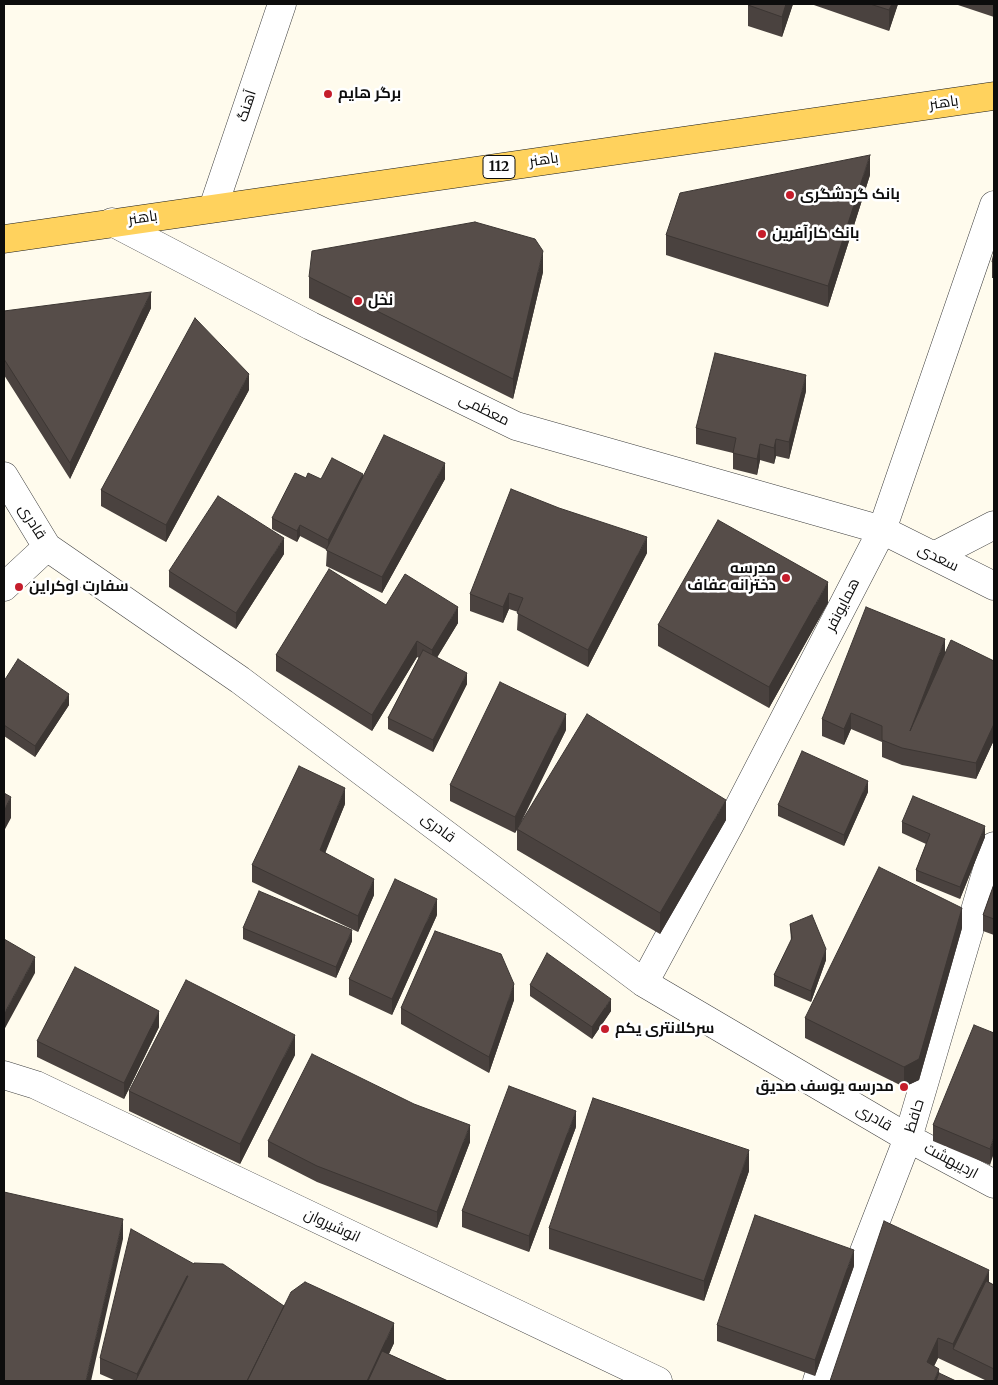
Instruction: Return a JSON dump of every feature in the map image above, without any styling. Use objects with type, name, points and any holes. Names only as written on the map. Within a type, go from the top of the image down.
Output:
[{"type":"main road","name":"باهنر","points":[[4,238],[994,96]]},
{"type":"street","name":"آهنگ","points":[[213,208],[282,4]]},
{"type":"street","name":"همایونفر","points":[[644,983],[882,530],[994,205]]},
{"type":"street","name":"معظمی","points":[[112,222],[311,326],[516,426],[882,530]]},
{"type":"street","name":"قادری","points":[[4,476],[47,546],[240,680],[644,983],[908,1138]]},
{"type":"street","points":[[934,556],[994,525]]},
{"type":"street","name":"سعدی","points":[[882,530],[994,586]]},
{"type":"street","points":[[4,587],[47,546]]},
{"type":"street","name":"حافظ","points":[[817,1381],[858,1266],[908,1138],[994,846]]},
{"type":"street","name":"انوشیروان","points":[[4,1075],[36,1085],[658,1381]]},
{"type":"street","name":"اردیبهشت","points":[[908,1138],[994,1184]]},
{"type":"building","points":[[748,4],[786,4],[782,17]]},
{"type":"building","points":[[870,4],[892,4],[889,10]]},
{"type":"building","name":"بانک کارآفرین","points":[[870,155],[828,286],[666,235],[680,193]]},
{"type":"building","points":[[475,222],[535,239],[543,251],[513,379],[309,277],[312,251]]},
{"type":"building","points":[[151,292],[70,463],[4,359],[4,311]]},
{"type":"building","points":[[195,318],[249,374],[166,525],[101,490]]},
{"type":"building","points":[[715,353],[806,375],[789,442],[776,439],[774,448],[760,444],[757,459],[733,453],[736,438],[696,428]]},
{"type":"building","points":[[384,435],[445,463],[382,577],[326,550]]},
{"type":"building","points":[[332,458],[363,474],[328,540],[300,525],[297,531],[272,518],[295,473],[306,478],[308,473],[321,479]]},
{"type":"building","points":[[511,489],[559,508],[647,537],[588,650],[517,613],[523,598],[509,593],[503,607],[470,594]]},
{"type":"building","points":[[218,496],[284,538],[236,613],[169,571]]},
{"type":"building","points":[[718,520],[828,582],[769,687],[658,625]]},
{"type":"building","points":[[329,569],[386,605],[405,574],[458,607],[432,650],[417,641],[372,715],[276,655]]},
{"type":"building","points":[[866,607],[945,639],[910,731],[951,640],[994,661],[994,724],[976,763],[902,748],[882,740],[882,726],[851,713],[844,729],[822,719]]},
{"type":"building","points":[[423,650],[467,673],[433,740],[388,718]]},
{"type":"building","points":[[18,659],[69,694],[35,746],[4,725],[4,681]]},
{"type":"building","points":[[500,682],[566,714],[515,817],[450,785]]},
{"type":"building","points":[[587,714],[726,800],[660,913],[517,829]]},
{"type":"building","points":[[802,751],[868,781],[844,835],[778,805]]},
{"type":"building","points":[[299,766],[345,788],[320,850],[374,879],[358,916],[252,865]]},
{"type":"building","points":[[4,793],[11,797],[4,810]]},
{"type":"building","points":[[913,796],[985,826],[960,887],[916,870],[930,834],[902,822]]},
{"type":"building","points":[[879,867],[962,908],[919,1059],[904,1067],[805,1018]]},
{"type":"building","points":[[395,879],[437,899],[392,999],[349,979]]},
{"type":"building","points":[[994,884],[994,919],[983,915]]},
{"type":"building","points":[[259,891],[352,930],[336,967],[243,928]]},
{"type":"building","points":[[812,915],[826,949],[811,991],[774,975],[792,938],[790,924]]},
{"type":"building","points":[[435,931],[501,954],[514,984],[489,1057],[401,1008]]},
{"type":"building","points":[[4,939],[35,957],[4,1014]]},
{"type":"building","points":[[547,953],[611,999],[592,1027],[530,985]]},
{"type":"building","points":[[75,967],[159,1011],[124,1083],[37,1041]]},
{"type":"building","points":[[186,980],[295,1035],[240,1144],[129,1091]]},
{"type":"building","points":[[974,1025],[994,1033],[994,1137],[990,1149],[933,1125]]},
{"type":"building","points":[[312,1054],[414,1104],[470,1125],[437,1212],[317,1166],[268,1141]]},
{"type":"building","points":[[509,1086],[576,1111],[529,1236],[462,1211]]},
{"type":"building","points":[[593,1098],[749,1150],[704,1281],[549,1228]]},
{"type":"building","points":[[4,1192],[123,1219],[86,1381],[4,1381]]},
{"type":"building","points":[[755,1215],[854,1250],[815,1360],[717,1325]]},
{"type":"building","points":[[884,1221],[989,1270],[953,1344],[938,1338],[927,1362],[939,1369],[934,1381],[830,1381]]},
{"type":"building","points":[[131,1229],[194,1264],[223,1264],[284,1306],[247,1381],[136,1380],[188,1276],[137,1374],[100,1358]]},
{"type":"building","points":[[986,1281],[994,1285],[994,1369],[953,1349]]},
{"type":"building","points":[[305,1282],[394,1323],[367,1381],[247,1381],[291,1292]]},
{"type":"building","points":[[382,1351],[448,1381],[368,1381]]},
{"type":"building","points":[[939,1373],[956,1381],[936,1381]]},
{"type":"place","name":"برگر هایم","points":[[328,94]]},
{"type":"place","name":"بانک گردشگری","points":[[790,195]]},
{"type":"place","name":"بانک کارآفرین","points":[[762,234]]},
{"type":"place","name":"نخل","points":[[358,301]]},
{"type":"place","name":"مدرسه دخترانه عفاف","points":[[786,578]]},
{"type":"place","name":"سفارت اوکراین","points":[[19,587]]},
{"type":"place","name":"سرکلانتری یکم","points":[[605,1029]]},
{"type":"place","name":"مدرسه یوسف صدیق","points":[[904,1087]]}]
